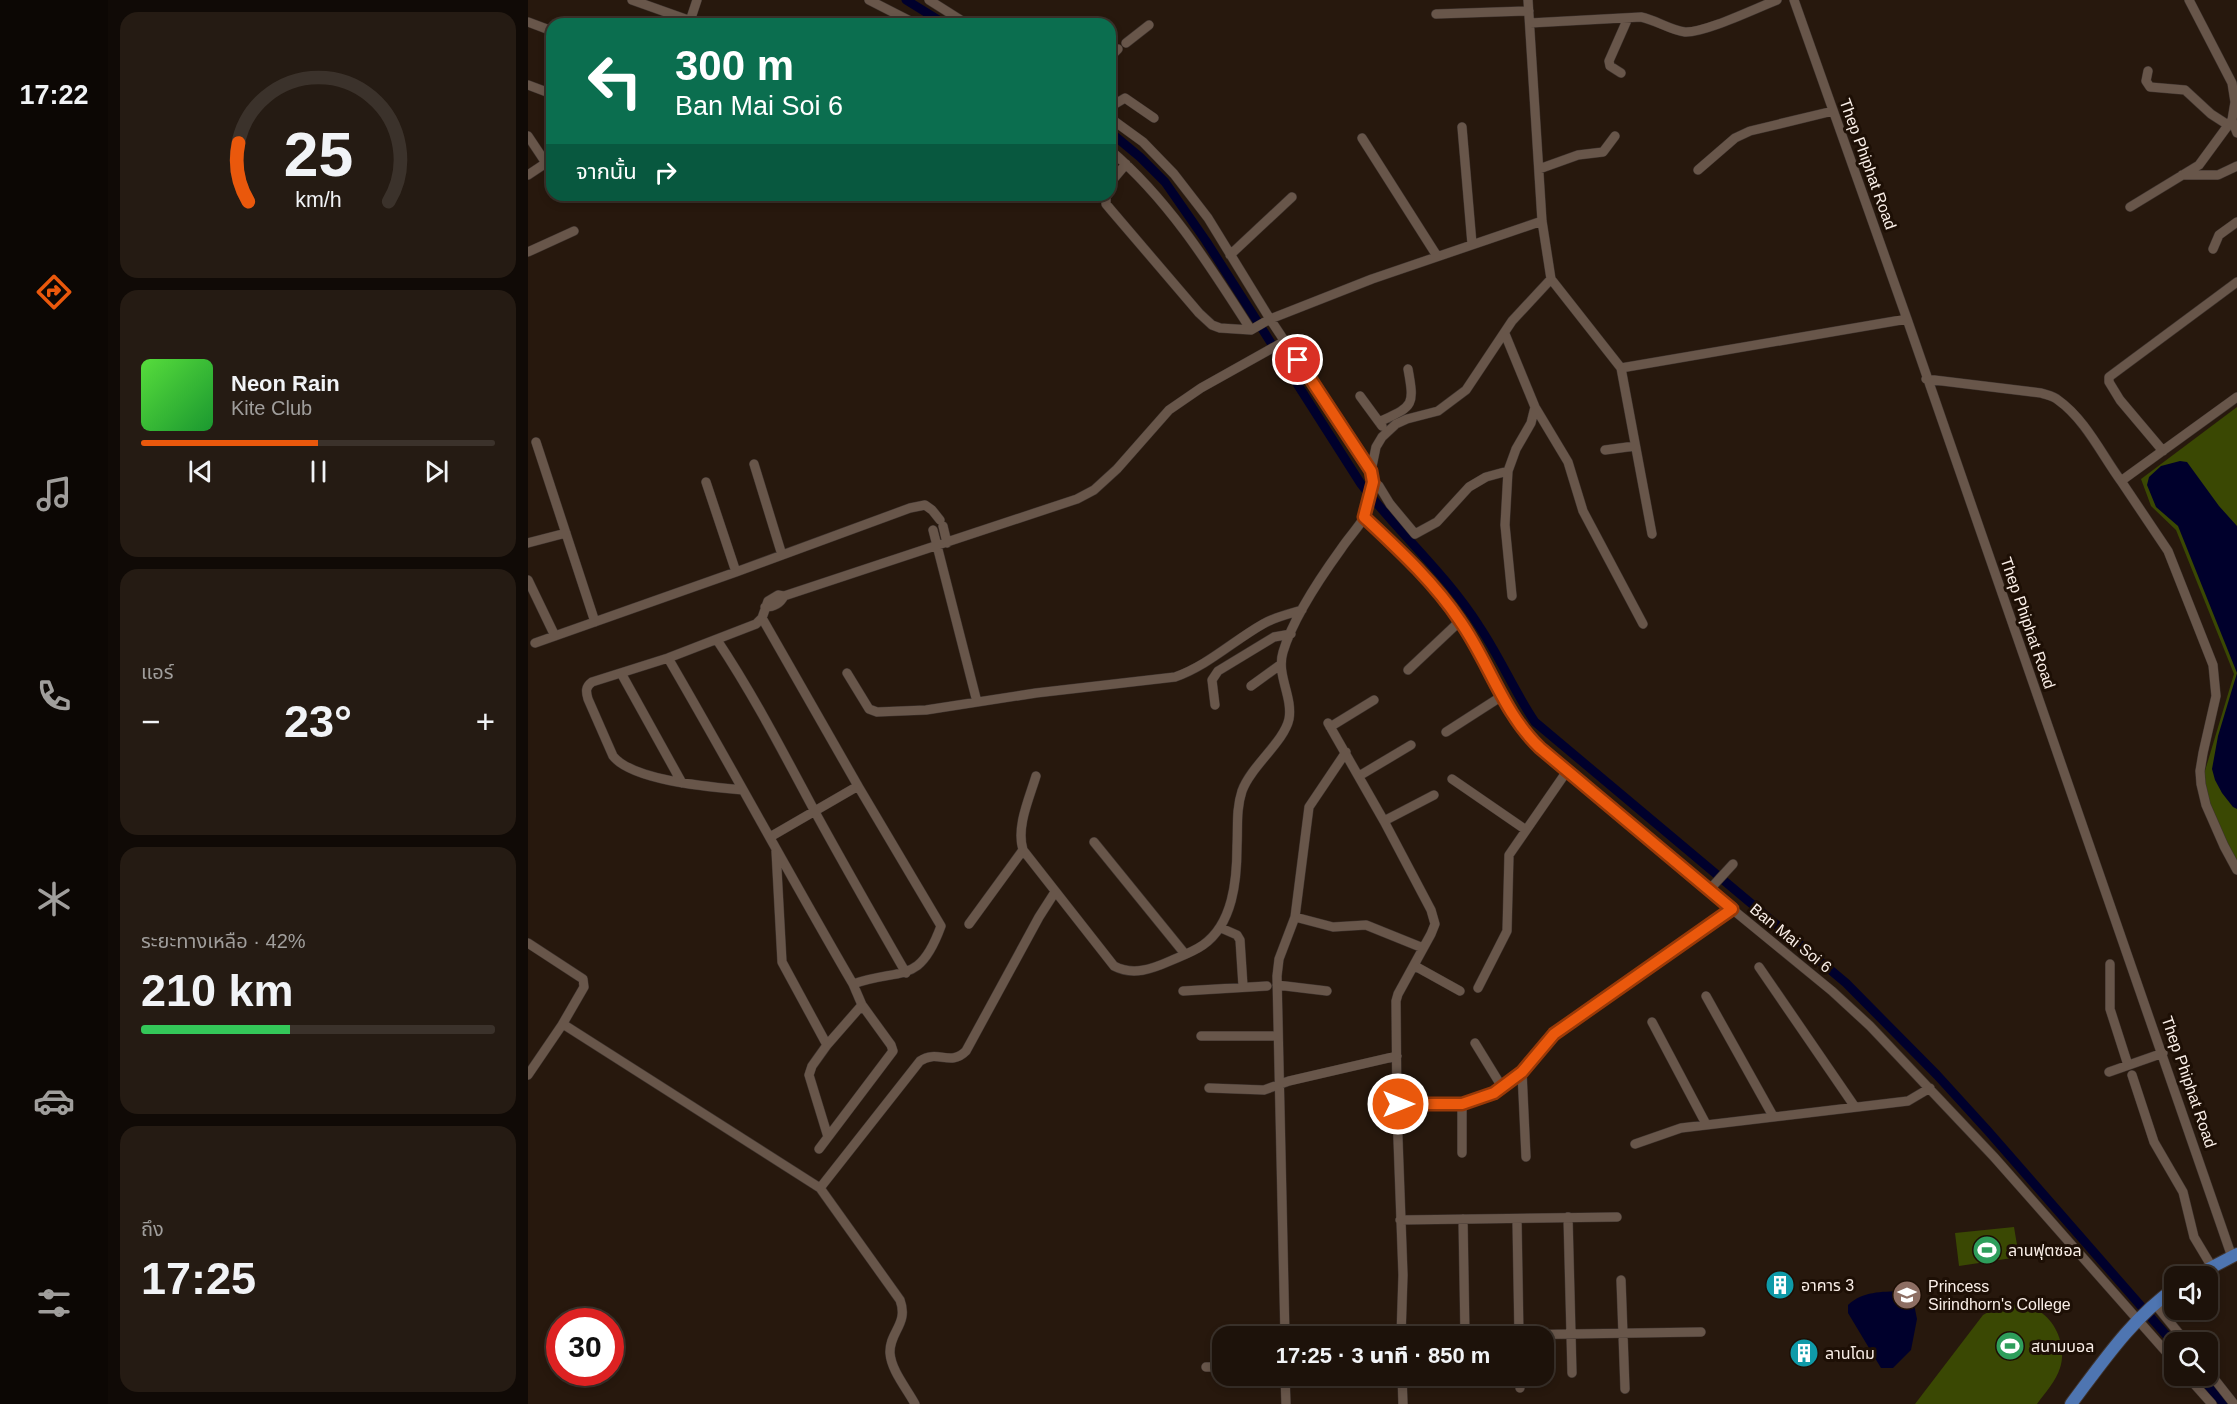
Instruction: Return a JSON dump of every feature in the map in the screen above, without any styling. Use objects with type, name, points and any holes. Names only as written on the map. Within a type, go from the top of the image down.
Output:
[{"type":"main road","points":[[2214,1266],[2235,1256]]},
{"type":"main road","points":[[2071,1404],[2147,1311],[2164,1297]]},
{"type":"street","points":[[632,0],[679,18]]},
{"type":"street","points":[[691,18],[697,0]]},
{"type":"street","points":[[869,0],[904,18]]},
{"type":"street","points":[[928,0],[957,18]]},
{"type":"street","points":[[1528,0],[1542,221],[1551,279],[1622,368],[1652,534]]},
{"type":"street","points":[[1530,23],[1641,17],[1655,20],[1679,31],[1697,31],[1777,0]]},
{"type":"street","name":"Thep Phiphat Road","points":[[1794,0],[2235,1256]]},
{"type":"street","points":[[2130,207],[2199,165],[2230,123],[2235,102],[2232,82],[2189,0]]},
{"type":"street","points":[[1436,14],[1529,11]]},
{"type":"street","points":[[1621,73],[1614,70],[1609,61],[1628,18]]},
{"type":"street","points":[[528,22],[546,29]]},
{"type":"street","points":[[1116,52],[1149,25]]},
{"type":"street","points":[[2148,71],[2146,81],[2150,87],[2184,90],[2211,114],[2230,123],[2237,134]]},
{"type":"street","points":[[528,85],[546,91]]},
{"type":"street","points":[[1116,103],[1125,98],[1154,118]]},
{"type":"street","points":[[1698,170],[1729,141],[1742,135],[1833,111]]},
{"type":"street","points":[[1116,121],[1143,141],[1174,174],[1208,218],[1282,343],[1371,471]]},
{"type":"street","points":[[1462,127],[1472,244]]},
{"type":"street","points":[[528,136],[546,157]]},
{"type":"street","points":[[1539,169],[1578,155],[1603,152],[1615,136]]},
{"type":"street","points":[[1362,138],[1437,256]]},
{"type":"street","points":[[1116,155],[1177,220],[1252,329]]},
{"type":"street","points":[[528,175],[546,163]]},
{"type":"street","points":[[1116,176],[1126,164]]},
{"type":"street","points":[[2182,174],[2218,175],[2237,166]]},
{"type":"street","points":[[1230,255],[1292,197]]},
{"type":"street","points":[[1106,201],[1106,204],[1199,313],[1212,325],[1230,330],[1252,329],[1269,320],[1437,256],[1542,221]]},
{"type":"street","points":[[2213,249],[2219,235],[2237,222]]},
{"type":"street","points":[[528,252],[574,231]]},
{"type":"street","points":[[1036,776],[1022,825],[1020,843],[1023,850],[1109,960],[1129,972],[1140,971],[1157,967],[1205,944],[1221,927],[1233,896],[1238,847],[1237,812],[1243,789],[1288,721],[1290,708],[1280,665],[1283,651],[1302,610],[1320,579],[1364,517],[1372,486],[1371,471],[1376,447],[1387,433],[1407,419],[1438,411],[1457,398],[1475,379],[1517,315],[1551,279]]},
{"type":"street","points":[[2163,451],[2120,400],[2109,382],[2109,377],[2237,282]]},
{"type":"street","points":[[1622,368],[1907,319]]},
{"type":"street","points":[[1505,334],[1535,407],[1564,454],[1583,511],[1643,624]]},
{"type":"street","points":[[743,790],[682,783],[620,763],[613,756],[586,691],[592,682],[668,658],[756,624],[762,618],[768,601],[778,595],[784,596],[1055,508],[1094,490],[1117,470],[1169,410],[1201,388],[1282,343]]},
{"type":"street","points":[[1379,422],[1399,413],[1410,403],[1413,394],[1408,369]]},
{"type":"street","points":[[1926,379],[2041,393],[2057,398],[2086,430],[2168,551],[2213,665],[2216,696],[2201,762],[2201,784],[2206,805],[2237,870]]},
{"type":"street","points":[[1359,396],[1387,433]]},
{"type":"street","points":[[2121,481],[2237,397]]},
{"type":"street","points":[[1512,596],[1505,525],[1508,471],[1516,449],[1531,423],[1535,407]]},
{"type":"street","points":[[536,442],[595,622]]},
{"type":"street","points":[[1605,450],[1635,446]]},
{"type":"street","points":[[754,464],[782,555]]},
{"type":"street","points":[[1372,486],[1379,486],[1390,504],[1415,534],[1437,522],[1469,487],[1486,477],[1508,471]]},
{"type":"street","points":[[706,483],[736,572]]},
{"type":"street","points":[[535,643],[910,508],[925,505],[932,510],[937,525],[977,702]]},
{"type":"street","name":"Ban Mai Soi 6","points":[[1364,517],[1421,573],[1460,621],[1518,725],[1528,737],[1567,771],[1712,886],[1732,909],[1832,990],[1930,1088],[2005,1169],[2147,1311],[2164,1342]]},
{"type":"street","points":[[528,543],[566,533]]},
{"type":"street","points":[[528,580],[555,636]]},
{"type":"street","points":[[847,674],[869,709],[877,712],[926,710],[1175,676],[1192,671],[1264,623],[1302,610]]},
{"type":"street","points":[[762,618],[941,926],[935,942],[918,967],[906,973],[853,984]]},
{"type":"street","points":[[1408,670],[1460,621]]},
{"type":"street","points":[[1215,705],[1212,680],[1218,671],[1274,637],[1291,634]]},
{"type":"street","points":[[717,639],[775,736],[906,973]]},
{"type":"street","points":[[668,658],[729,762],[776,851],[853,984],[862,1005],[893,1048],[819,1149]]},
{"type":"street","points":[[1251,686],[1280,665]]},
{"type":"street","points":[[621,673],[682,783]]},
{"type":"street","points":[[1446,732],[1502,696]]},
{"type":"street","points":[[1374,700],[1329,725],[1384,821],[1431,910],[1435,924],[1396,1001],[1403,1275],[1401,1326]]},
{"type":"street","points":[[1359,776],[1411,745]]},
{"type":"street","points":[[1285,1326],[1280,1085],[1278,1036],[1272,985],[1294,917],[1309,807],[1346,752]]},
{"type":"street","points":[[1478,988],[1507,931],[1509,855],[1567,771]]},
{"type":"street","points":[[1452,779],[1526,830]]},
{"type":"street","points":[[770,837],[858,786]]},
{"type":"street","points":[[1384,821],[1434,795]]},
{"type":"street","points":[[1094,843],[1185,954]]},
{"type":"street","points":[[969,924],[1023,850]]},
{"type":"street","points":[[776,851],[782,962],[827,1045]]},
{"type":"street","points":[[1712,886],[1733,864]]},
{"type":"street","points":[[820,1188],[920,1061],[933,1055],[945,1059],[955,1058],[966,1051],[1038,917],[1055,892]]},
{"type":"street","points":[[1398,1104],[1462,1104],[1483,1098],[1502,1087],[1522,1072],[1554,1034],[1732,909]]},
{"type":"street","points":[[1294,917],[1333,927],[1366,925],[1423,948]]},
{"type":"street","points":[[1221,927],[1237,935],[1240,940],[1243,986]]},
{"type":"street","points":[[528,943],[585,982],[562,1025],[528,1075]]},
{"type":"street","points":[[2110,964],[2110,1009],[2128,1065]]},
{"type":"street","points":[[1414,966],[1460,991]]},
{"type":"street","points":[[1760,967],[1855,1107]]},
{"type":"street","points":[[1184,991],[1272,985],[1327,991]]},
{"type":"street","points":[[1706,996],[1773,1116]]},
{"type":"street","points":[[828,1137],[809,1075],[812,1066],[827,1045],[862,1005]]},
{"type":"street","points":[[1652,1022],[1706,1124]]},
{"type":"street","points":[[562,1025],[573,1029],[820,1188],[900,1300],[903,1308],[902,1323],[891,1347],[891,1360],[915,1404]]},
{"type":"street","points":[[1201,1036],[1278,1036]]},
{"type":"street","points":[[1475,1043],[1502,1087]]},
{"type":"street","points":[[2109,1072],[2163,1053]]},
{"type":"street","points":[[1209,1088],[1255,1091],[1397,1056]]},
{"type":"street","points":[[1522,1072],[1526,1157]]},
{"type":"street","points":[[2132,1075],[2154,1142],[2183,1192],[2194,1237],[2211,1266]]},
{"type":"street","points":[[1635,1144],[1681,1128],[1706,1124],[1908,1101],[1930,1088]]},
{"type":"street","points":[[1462,1104],[1462,1153]]},
{"type":"street","points":[[1568,1217],[1572,1373]]},
{"type":"street","points":[[1400,1220],[1617,1217]]},
{"type":"street","points":[[1463,1219],[1465,1326]]},
{"type":"street","points":[[1517,1220],[1519,1326]]},
{"type":"street","points":[[1621,1280],[1625,1389]]},
{"type":"street","points":[[2147,1311],[2173,1332]]},
{"type":"street","points":[[1554,1335],[1701,1332]]},
{"type":"street","points":[[1206,1367],[1212,1367]]},
{"type":"street","points":[[2218,1382],[2234,1400]]},
{"type":"street","points":[[1285,1386],[1286,1404]]},
{"type":"street","points":[[1402,1386],[1403,1404]]},
{"type":"street","points":[[2196,1386],[2212,1404]]},
{"type":"green space","points":[[2237,407],[2237,875],[2207,803],[2204,774],[2234,674],[2176,530],[2151,506],[2141,479]]},
{"type":"green space","name":"ลานฟุตซอล","points":[[2014,1227],[2019,1257],[1959,1266],[1955,1233]]},
{"type":"green space","name":"สนามบอล","points":[[2018,1304],[2035,1309],[2050,1320],[2061,1343],[2062,1360],[2058,1373],[2037,1404],[1915,1404],[1983,1315],[1999,1306]]},
{"type":"water","points":[[2180,461],[2187,462],[2219,506],[2237,526],[2237,673],[2178,526],[2156,507],[2147,485],[2149,477],[2161,466]]},
{"type":"water","points":[[2237,673],[2237,809],[2222,793],[2212,769],[2218,736]]},
{"type":"water","points":[[1901,1291],[1913,1299],[1917,1319],[1911,1350],[1893,1368],[1881,1368],[1848,1313],[1848,1305],[1866,1295]]},
{"type":"waterway","points":[[906,0],[935,18]]},
{"type":"waterway","points":[[1116,137],[1165,182],[1206,241],[1361,484],[1466,607],[1487,638],[1535,722],[1846,983],[1937,1075],[1988,1131],[2164,1332]]},
{"type":"waterway","points":[[2209,1386],[2224,1404]]},
{"type":"place","name":"ลานฟุตซอล","points":[[1987,1250]]},
{"type":"place","name":"อาคาร 3","points":[[1780,1285]]},
{"type":"place","name":"Princess Sirindhorn's College","points":[[1907,1295]]},
{"type":"place","name":"สนามบอล","points":[[2010,1346]]},
{"type":"place","name":"ลานโดม","points":[[1804,1353]]},
{"type":"route","points":[[1298,360],[1371,471],[1373,482],[1364,517],[1441,595],[1474,644],[1518,725],[1540,748],[1732,909],[1554,1034],[1522,1072],[1494,1093],[1462,1104],[1398,1104]]}]
